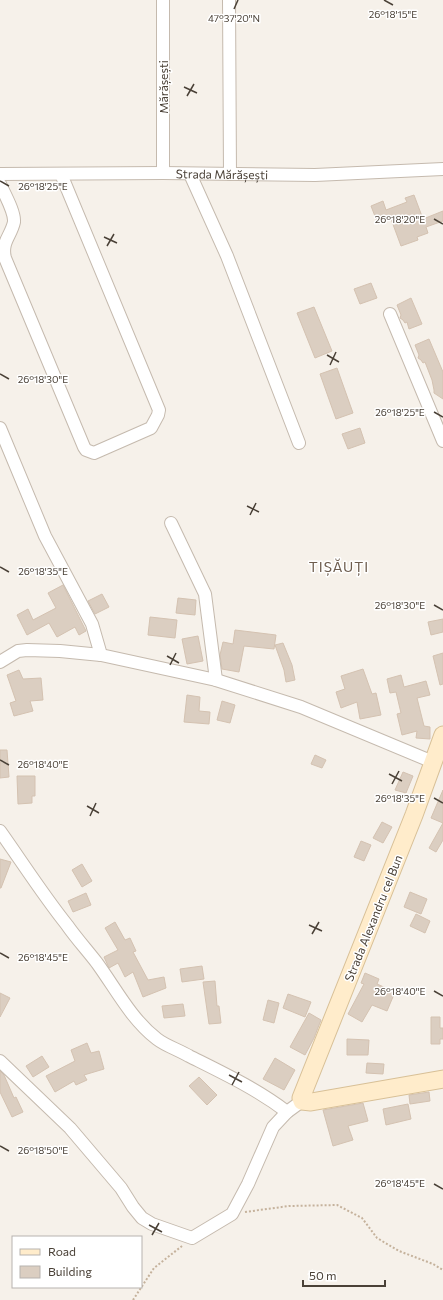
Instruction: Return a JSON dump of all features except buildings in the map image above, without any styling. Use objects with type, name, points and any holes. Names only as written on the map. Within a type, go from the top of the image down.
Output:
[{"type":"street","name":"Mărășești","points":[[163,0],[163,173]]},
{"type":"street","points":[[230,0],[230,174]]},
{"type":"street","name":"Strada Mărășești","points":[[0,174],[163,173],[315,175],[443,170]]},
{"type":"street","points":[[0,184],[13,214],[14,221],[4,244],[5,258],[84,447],[86,450],[94,453],[151,428],[159,410],[61,174]]},
{"type":"street","points":[[190,174],[227,256],[299,443]]},
{"type":"street","points":[[390,314],[443,441]]},
{"type":"street","points":[[0,428],[45,536],[92,624],[101,655]]},
{"type":"street","points":[[171,524],[205,594],[216,680]]},
{"type":"street","points":[[0,662],[18,651],[60,651],[101,655],[216,680],[301,707],[433,762]]},
{"type":"street","name":"Strada Alexandru cel Bun","points":[[302,1101],[301,1096],[330,1027],[442,740]]},
{"type":"street","points":[[1,835],[139,1022],[158,1040],[266,1096],[287,1112]]},
{"type":"street","points":[[0,1061],[70,1128],[121,1188],[142,1218],[152,1224],[192,1238],[232,1214],[248,1184],[273,1127],[287,1112],[302,1101],[310,1102],[336,1098],[443,1078]]},
{"type":"path","points":[[232,1214],[289,1206],[337,1205],[362,1218],[377,1238],[399,1251],[433,1264],[443,1270]]},
{"type":"path","points":[[142,1286],[154,1268],[192,1238]]},
{"type":"path","points":[[133,1300],[141,1288]]},
{"type":"district","name":"TIȘĂUȚI","points":[[339,566]]}]
